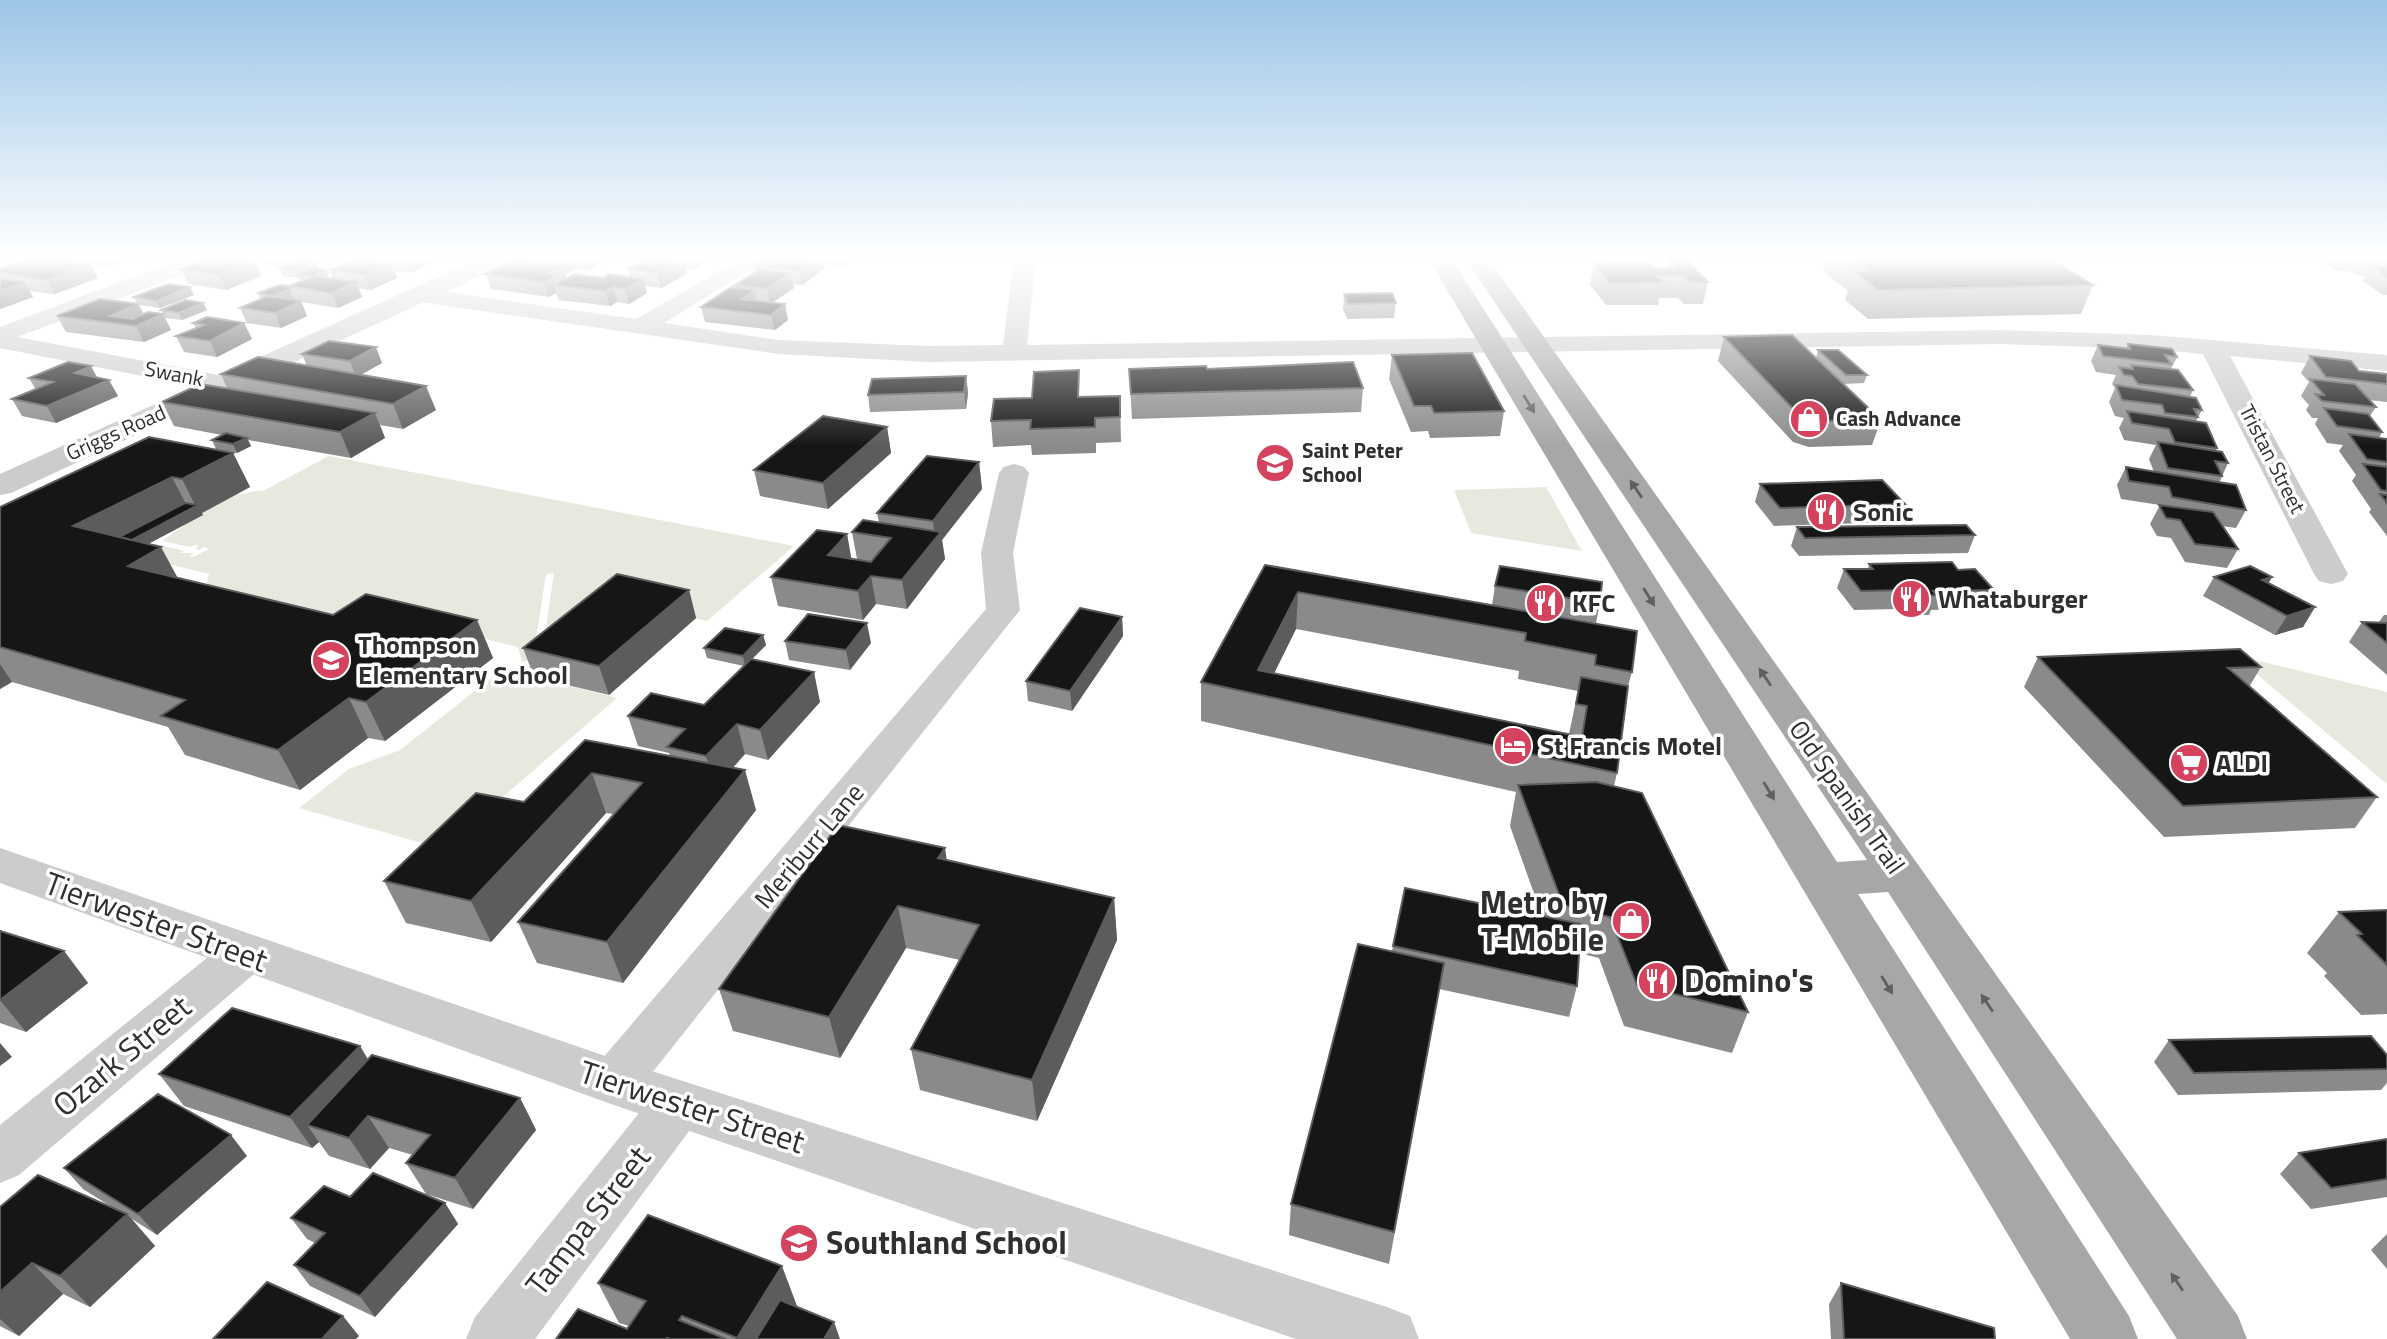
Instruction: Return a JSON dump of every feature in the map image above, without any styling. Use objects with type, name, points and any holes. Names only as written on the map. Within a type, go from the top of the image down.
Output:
[{"type":"main road","points":[[1477,320],[2106,1339]]},
{"type":"main road","name":"Old Spanish Trail","points":[[1519,320],[1901,874],[2215,1339]]},
{"type":"main road","points":[[1610,536],[1667,535]]},
{"type":"main road","points":[[1727,722],[1794,720]]},
{"type":"main road","points":[[1823,880],[1901,874]]},
{"type":"street","points":[[0,335],[39,320]]},
{"type":"street","name":"Griggs Road","points":[[0,486],[364,320]]},
{"type":"street","points":[[588,320],[779,347],[916,354],[2000,337],[2211,347],[2387,363]]},
{"type":"street","points":[[638,328],[651,320]]},
{"type":"street","points":[[1014,354],[1018,320]]},
{"type":"street","name":"Swank","points":[[0,341],[225,384]]},
{"type":"street","name":"Tristan Street","points":[[2211,347],[2232,382],[2331,574]]},
{"type":"street","name":"Meriburr Lane","points":[[614,1082],[1003,610],[997,553],[1014,473]]},
{"type":"street","name":"Tierwester Street","points":[[0,865],[245,954],[614,1082],[1212,1278],[1387,1339]]},
{"type":"street","name":"Ozark Street","points":[[0,1158],[245,954]]},
{"type":"street","name":"Tampa Street","points":[[497,1339],[679,1103]]},
{"type":"shaded area","points":[[329,456],[794,546],[707,621],[625,602],[541,661],[554,573],[546,574],[533,659],[522,662],[518,647],[382,614],[321,628],[204,599],[209,574],[136,556],[156,544],[184,551],[180,553],[194,553],[189,556],[193,557],[209,549],[204,547],[199,550],[195,549],[199,546],[195,545],[190,547],[162,541],[200,514],[236,494],[263,491]]},
{"type":"shaded area","points":[[1546,487],[1582,551],[1471,533],[1454,490]]},
{"type":"shaded area","points":[[2234,655],[2387,692],[2387,784]]},
{"type":"shaded area","points":[[529,666],[543,670],[535,677],[617,698],[443,849],[299,808],[349,769],[400,750],[495,675]]},
{"type":"building","points":[[92,320],[148,320],[136,326]]},
{"type":"building","points":[[229,320],[244,323],[210,341],[176,336],[204,325],[193,323]]},
{"type":"building","points":[[1792,335],[1881,420],[1817,421],[1800,416],[1724,337]]},
{"type":"building","points":[[329,341],[376,347],[350,361],[302,354]]},
{"type":"building","points":[[2128,344],[2172,349],[2177,357],[2165,355],[2171,364],[2103,356],[2098,345],[2130,349]]},
{"type":"building","points":[[1818,350],[1838,350],[1867,375],[1846,375]]},
{"type":"building","points":[[1472,353],[1504,411],[1434,413],[1431,406],[1414,406],[1392,355]]},
{"type":"building","points":[[2310,356],[2351,361],[2359,371],[2387,374],[2387,384],[2326,377]]},
{"type":"building","points":[[258,357],[426,386],[393,404],[221,374]]},
{"type":"building","points":[[68,362],[91,366],[75,373],[109,380],[47,406],[12,399],[53,382],[29,378]]},
{"type":"building","points":[[1353,362],[1363,388],[1131,394],[1129,369],[1206,366],[1207,369]]},
{"type":"building","points":[[2131,365],[2178,370],[2193,390],[2138,384],[2132,376],[2124,375],[2119,367],[2133,369]]},
{"type":"building","points":[[1079,370],[1078,397],[1120,396],[1120,417],[1095,418],[1095,427],[1030,429],[1031,420],[991,421],[994,399],[1032,398],[1034,372]]},
{"type":"building","points":[[966,376],[964,392],[868,395],[872,379]]},
{"type":"building","points":[[2310,379],[2355,384],[2376,407],[2322,401],[2315,394],[2324,395]]},
{"type":"building","points":[[200,384],[375,413],[340,432],[162,402]]},
{"type":"building","points":[[2116,385],[2196,398],[2202,410],[2194,409],[2198,417],[2165,413],[2162,405],[2122,400]]},
{"type":"building","points":[[2324,408],[2368,414],[2382,432],[2337,426]]},
{"type":"building","points":[[2127,411],[2206,423],[2217,448],[2175,442],[2169,429],[2132,423]]},
{"type":"building","points":[[823,416],[887,427],[823,483],[754,470]]},
{"type":"building","points":[[226,433],[247,438],[233,444],[212,440]]},
{"type":"building","points":[[2349,434],[2387,439],[2387,462],[2367,459]]},
{"type":"building","points":[[149,437],[233,453],[182,479],[172,477],[73,526],[161,547],[128,566],[333,615],[366,594],[477,620],[366,702],[349,698],[278,750],[161,716],[185,700],[0,647],[0,507]]},
{"type":"building","points":[[2158,442],[2222,452],[2228,463],[2215,461],[2222,476],[2168,468]]},
{"type":"building","points":[[927,456],[979,462],[933,521],[877,513]]},
{"type":"building","points":[[2363,464],[2387,467],[2387,491],[2381,490]]},
{"type":"building","points":[[2126,467],[2236,485],[2246,510],[2172,497],[2169,487],[2129,481]]},
{"type":"building","points":[[1882,480],[1905,504],[1780,508],[1760,484]]},
{"type":"building","points":[[185,503],[198,505],[132,540],[119,537]]},
{"type":"building","points":[[2159,505],[2213,512],[2238,549],[2195,544],[2180,520],[2166,518]]},
{"type":"building","points":[[863,520],[941,532],[902,580],[871,576],[858,591],[771,577],[817,530],[847,534],[828,555],[871,562],[891,538],[852,532]]},
{"type":"building","points":[[1966,525],[1975,535],[1805,538],[1797,527]]},
{"type":"building","points":[[1952,562],[1958,570],[1975,569],[1994,590],[1933,591],[1937,595],[1925,596],[1923,593],[1908,593],[1905,590],[1861,591],[1844,569],[1873,569],[1869,564]]},
{"type":"building","points":[[1265,565],[1637,631],[1632,672],[1595,665],[1596,655],[1525,641],[1526,633],[1298,592],[1258,670],[1582,737],[1587,706],[1576,704],[1581,677],[1628,686],[1617,773],[1201,682]]},
{"type":"building","points":[[1500,566],[1602,582],[1600,603],[1495,586]]},
{"type":"building","points":[[2250,566],[2272,577],[2262,580],[2315,607],[2287,616],[2214,577]]},
{"type":"building","points":[[617,574],[689,590],[599,666],[523,648]]},
{"type":"building","points":[[1080,608],[1122,617],[1070,691],[1026,681]]},
{"type":"building","points":[[808,614],[867,623],[846,650],[785,641]]},
{"type":"building","points":[[2362,622],[2387,623],[2387,643]]},
{"type":"building","points":[[725,628],[763,635],[743,656],[704,648]]},
{"type":"building","name":"ALDI","points":[[2240,649],[2261,667],[2228,668],[2377,797],[2183,806],[2038,657]]},
{"type":"building","points":[[751,659],[814,672],[760,730],[737,724],[706,756],[667,747],[685,729],[628,716],[651,693],[704,705]]},
{"type":"building","points":[[585,740],[745,770],[607,942],[518,922],[642,783],[592,773],[471,901],[384,881],[476,793],[524,802]]},
{"type":"building","points":[[1596,782],[1642,793],[1748,1012],[1637,985],[1610,917],[1563,905],[1518,785]]},
{"type":"building","points":[[838,825],[945,848],[938,858],[1114,898],[1032,1080],[911,1049],[979,925],[898,906],[829,1017],[719,989]]},
{"type":"building","points":[[1405,888],[1581,924],[1577,986],[1393,946]]},
{"type":"building","points":[[2387,910],[2387,965],[2357,935],[2362,934],[2339,912]]},
{"type":"building","points":[[0,931],[64,951],[0,1000]]},
{"type":"building","points":[[1358,944],[1444,963],[1394,1232],[1291,1204]]},
{"type":"building","points":[[232,1008],[360,1046],[290,1117],[159,1074]]},
{"type":"building","points":[[2371,1036],[2387,1055],[2387,1069],[2194,1073],[2169,1040]]},
{"type":"building","points":[[372,1055],[520,1098],[455,1178],[406,1163],[430,1135],[368,1116],[349,1138],[307,1125]]},
{"type":"building","points":[[158,1094],[231,1135],[138,1214],[64,1168]]},
{"type":"building","points":[[2387,1139],[2387,1179],[2331,1188],[2299,1153]]},
{"type":"building","points":[[373,1173],[445,1203],[360,1296],[294,1265],[325,1233],[291,1218],[324,1186],[350,1197]]},
{"type":"building","points":[[38,1175],[127,1214],[60,1276],[32,1263],[0,1292],[0,1207]]},
{"type":"building","points":[[648,1215],[782,1266],[737,1338],[682,1316],[679,1320],[726,1339],[556,1339],[578,1309],[627,1329],[646,1301],[598,1283]]},
{"type":"building","points":[[267,1282],[343,1316],[322,1339],[213,1339]]},
{"type":"building","points":[[1841,1283],[1994,1328],[1995,1339],[1844,1339]]},
{"type":"building","points":[[780,1300],[834,1322],[824,1339],[756,1339]]},
{"type":"place","name":"Cash Advance","points":[[1809,419]]},
{"type":"place","name":"Saint Peter School","points":[[1275,463]]},
{"type":"place","name":"Sonic","points":[[1826,512]]},
{"type":"place","name":"Whataburger","points":[[1911,599]]},
{"type":"place","name":"KFC","points":[[1545,603]]},
{"type":"place","name":"Thompson Elementary School","points":[[331,660]]},
{"type":"place","name":"St Francis Motel","points":[[1513,746]]},
{"type":"place","name":"ALDI","points":[[2189,763]]},
{"type":"place","name":"Metro by T-Mobile","points":[[1631,921]]},
{"type":"place","name":"Domino's","points":[[1657,981]]},
{"type":"place","name":"Southland School","points":[[799,1243]]}]
